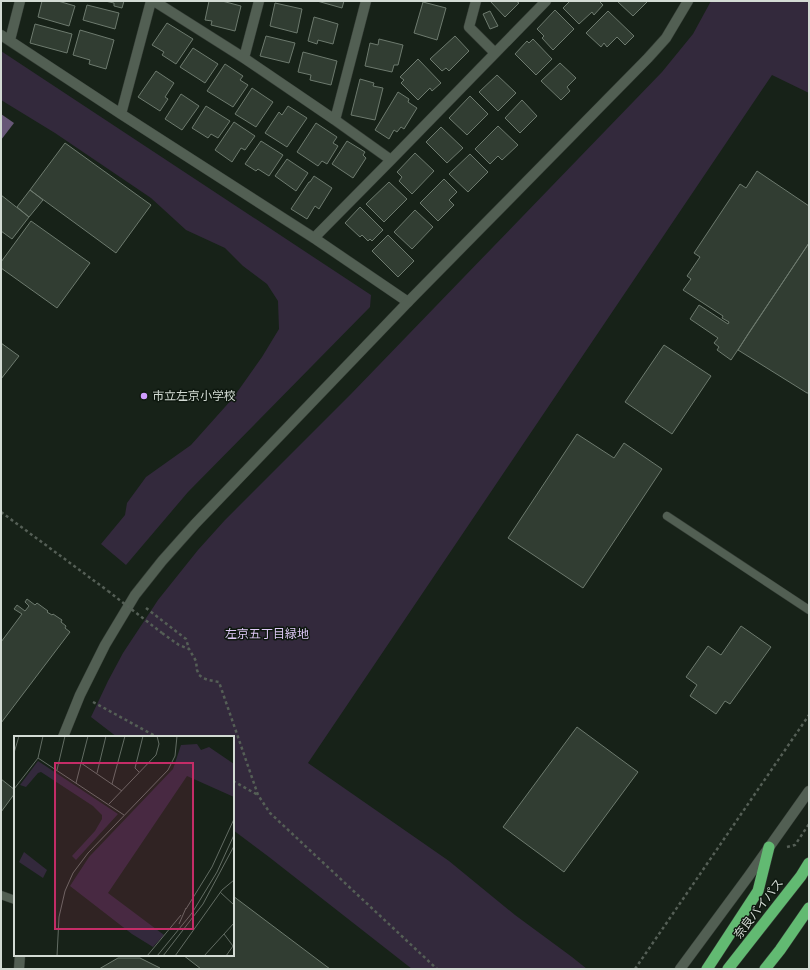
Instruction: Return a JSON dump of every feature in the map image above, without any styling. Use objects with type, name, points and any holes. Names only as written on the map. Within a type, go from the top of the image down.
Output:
[{"type":"highway","points":[[707,969],[758,891],[770,847]]},
{"type":"highway","name":"奈良バイパス","points":[[728,969],[801,876],[809,863]]},
{"type":"highway","points":[[765,969],[809,908]]},
{"type":"street","points":[[20,1],[5,38],[314,238],[408,302]]},
{"type":"street","points":[[121,114],[152,1],[244,58],[391,160]]},
{"type":"street","points":[[244,58],[259,1]]},
{"type":"street","points":[[335,120],[366,1]]},
{"type":"street","points":[[476,1],[469,27],[495,53]]},
{"type":"street","points":[[314,238],[546,1]]},
{"type":"street","points":[[63,736],[80,696],[105,644],[135,595],[157,567],[200,518],[408,302],[648,58],[666,38],[688,1]]},
{"type":"street","points":[[680,969],[770,847],[809,791]]},
{"type":"street","points":[[19,969],[20,956]]},
{"type":"lane","points":[[667,516],[809,610]]},
{"type":"lane","points":[[1,895],[14,900]]},
{"type":"path","points":[[1,512],[162,633],[179,645],[189,649]]},
{"type":"path","points":[[146,608],[186,638],[189,649],[196,661],[199,675],[208,680],[219,682],[258,795],[270,813],[437,969]]},
{"type":"path","points":[[93,702],[155,736]]},
{"type":"path","points":[[635,969],[809,715]]},
{"type":"path","points":[[234,782],[258,795]]},
{"type":"green space","name":"左京五丁目緑地","points":[[711,1],[809,1],[809,93],[772,75],[308,763],[449,861],[515,915],[587,969],[412,969],[234,831],[234,736],[116,736],[91,717],[123,653],[158,600],[198,550],[225,520],[351,394],[662,72],[693,34]]},
{"type":"green space","points":[[1,51],[371,295],[370,307],[188,492],[126,565],[101,544],[125,515],[127,503],[146,477],[191,445],[233,398],[262,357],[279,329],[278,301],[267,284],[243,266],[225,248],[186,230],[151,198],[55,133],[1,100]]},
{"type":"shaded area","points":[[1,114],[14,123],[1,140]]},
{"type":"building","points":[[42,1],[58,1],[75,6],[69,26],[38,17]]},
{"type":"building","points":[[105,1],[124,1],[122,8],[114,6],[114,3]]},
{"type":"building","points":[[209,1],[222,1],[241,6],[235,31],[211,25],[212,21],[205,20]]},
{"type":"building","points":[[317,1],[344,1],[342,8]]},
{"type":"building","points":[[490,1],[516,1],[519,3],[505,17]]},
{"type":"building","points":[[570,1],[599,1],[603,5],[594,15],[592,12],[579,24],[563,8]]},
{"type":"building","points":[[648,1],[633,16],[618,2]]},
{"type":"building","points":[[423,2],[446,8],[437,40],[414,33]]},
{"type":"building","points":[[275,3],[302,9],[297,33],[270,26]]},
{"type":"building","points":[[87,5],[119,13],[115,29],[83,20]]},
{"type":"building","points":[[555,10],[574,29],[553,50],[542,38],[544,36],[537,29]]},
{"type":"building","points":[[490,11],[498,26],[490,29],[483,14]]},
{"type":"building","points":[[608,11],[634,36],[625,45],[617,37],[607,47],[604,43],[601,47],[586,33]]},
{"type":"building","points":[[314,17],[338,24],[333,44],[318,40],[317,44],[308,41]]},
{"type":"building","points":[[167,23],[193,39],[176,64],[162,55],[164,52],[152,45]]},
{"type":"building","points":[[35,24],[72,34],[67,53],[30,43]]},
{"type":"building","points":[[80,30],[114,40],[106,69],[89,64],[90,60],[73,55]]},
{"type":"building","points":[[266,36],[295,43],[289,63],[260,56]]},
{"type":"building","points":[[455,36],[469,51],[449,71],[446,68],[442,71],[430,59]]},
{"type":"building","points":[[379,39],[403,45],[398,65],[394,65],[392,72],[365,66],[370,43],[378,45]]},
{"type":"building","points":[[533,39],[552,59],[536,75],[515,54],[527,41],[529,43]]},
{"type":"building","points":[[193,48],[218,64],[205,83],[180,67]]},
{"type":"building","points":[[303,52],[337,61],[331,85],[310,80],[311,75],[298,72]]},
{"type":"building","points":[[418,59],[441,83],[432,91],[430,88],[418,100],[401,83],[404,80],[400,77]]},
{"type":"building","points":[[560,63],[576,78],[567,87],[570,91],[561,100],[541,81]]},
{"type":"building","points":[[225,64],[243,76],[240,80],[248,85],[233,107],[207,91]]},
{"type":"building","points":[[156,71],[174,83],[165,97],[168,99],[160,111],[138,97]]},
{"type":"building","points":[[497,75],[516,93],[498,111],[479,92]]},
{"type":"building","points":[[360,79],[374,83],[373,86],[383,88],[375,120],[351,115]]},
{"type":"building","points":[[252,88],[273,102],[256,127],[235,114]]},
{"type":"building","points":[[398,92],[409,99],[408,102],[417,108],[404,129],[401,127],[397,132],[394,130],[389,139],[375,130]]},
{"type":"building","points":[[181,94],[199,106],[182,130],[165,119]]},
{"type":"building","points":[[470,96],[488,114],[467,135],[449,118]]},
{"type":"building","points":[[522,100],[537,116],[520,133],[505,118]]},
{"type":"building","points":[[206,106],[230,121],[218,138],[211,134],[208,138],[192,128]]},
{"type":"building","points":[[288,106],[307,118],[287,147],[265,133],[279,112],[282,115]]},
{"type":"building","points":[[234,122],[255,136],[245,150],[241,148],[232,162],[215,150]]},
{"type":"building","points":[[316,123],[337,137],[333,143],[338,146],[327,164],[322,161],[318,166],[297,152]]},
{"type":"building","points":[[498,126],[518,145],[502,160],[498,156],[490,164],[475,149]]},
{"type":"building","points":[[441,127],[463,148],[447,163],[426,142]]},
{"type":"building","points":[[261,141],[283,155],[269,176],[258,169],[256,171],[245,164]]},
{"type":"building","points":[[347,141],[365,152],[363,155],[366,158],[353,178],[332,164]]},
{"type":"building","points":[[65,143],[151,205],[116,253],[30,190]]},
{"type":"building","points":[[415,153],[434,171],[412,194],[399,181],[402,177],[397,172]]},
{"type":"building","points":[[470,154],[488,172],[468,192],[449,174]]},
{"type":"building","points":[[287,159],[308,173],[296,191],[275,176]]},
{"type":"building","points":[[757,171],[809,206],[809,243],[731,360],[717,350],[719,347],[714,343],[718,338],[690,319],[699,305],[728,324],[729,322],[722,318],[723,316],[683,290],[691,279],[687,276],[700,257],[694,253],[740,184],[746,188]]},
{"type":"building","points":[[314,176],[332,188],[319,209],[315,206],[307,219],[291,209]]},
{"type":"building","points":[[444,179],[457,192],[449,200],[454,205],[438,221],[420,203]]},
{"type":"building","points":[[389,182],[407,199],[384,222],[366,204]]},
{"type":"building","points":[[30,190],[43,200],[29,217],[17,207]]},
{"type":"building","points":[[1,195],[29,217],[12,239],[1,231]]},
{"type":"building","points":[[360,207],[383,230],[372,241],[370,239],[368,241],[362,235],[360,237],[345,223]]},
{"type":"building","points":[[415,210],[433,227],[412,249],[394,232]]},
{"type":"building","points":[[31,221],[90,263],[57,308],[1,268],[1,262]]},
{"type":"building","points":[[388,235],[414,261],[398,277],[372,251]]},
{"type":"building","points":[[809,243],[809,393],[807,393],[738,350]]},
{"type":"building","points":[[1,343],[19,356],[1,379]]},
{"type":"building","points":[[664,345],[711,376],[672,434],[625,402]]},
{"type":"building","points":[[577,434],[614,458],[624,443],[662,469],[583,588],[508,538]]},
{"type":"building","points":[[27,599],[35,605],[37,603],[48,611],[47,612],[62,620],[61,622],[66,626],[65,628],[70,632],[1,723],[1,642],[22,614],[14,609],[17,605],[25,611],[29,606],[25,602]]},
{"type":"building","points":[[741,626],[771,647],[730,704],[725,701],[716,714],[690,696],[697,685],[686,677],[708,646],[721,655]]},
{"type":"building","points":[[577,727],[638,772],[564,872],[503,827]]},
{"type":"building","points":[[1,779],[14,789],[14,794],[1,812]]},
{"type":"building","points":[[234,897],[330,969],[201,969],[184,956],[234,956]]},
{"type":"building","points":[[118,958],[140,958],[161,969],[99,969]]},
{"type":"place","name":"市立左京小学校","points":[[144,396]]}]
